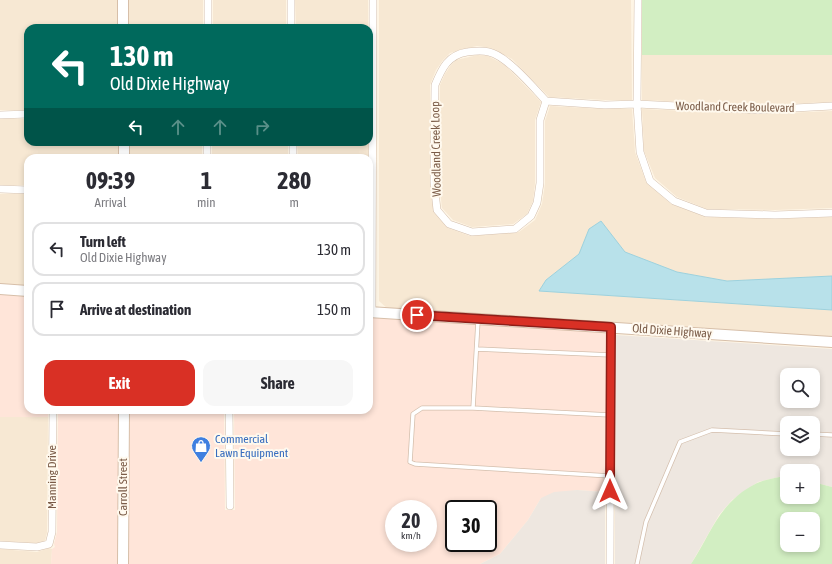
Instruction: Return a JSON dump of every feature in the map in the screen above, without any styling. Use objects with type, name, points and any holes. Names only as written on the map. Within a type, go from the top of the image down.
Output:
[{"type":"street","points":[[124,0],[124,24]]},
{"type":"street","points":[[208,0],[208,24]]},
{"type":"street","points":[[291,0],[291,24]]},
{"type":"street","points":[[373,0],[373,24]]},
{"type":"street","points":[[638,0],[637,104],[640,152],[650,181],[674,201],[706,213],[775,215],[832,213]]},
{"type":"street","name":"Woodland Creek Loop","points":[[478,50],[490,52],[508,62],[546,101],[540,120],[540,183],[537,202],[531,216],[515,228],[472,232],[449,224],[438,210],[434,182],[435,85],[440,72],[447,62],[454,56],[465,53],[478,50]]},
{"type":"street","points":[[546,101],[605,105],[637,104]]},
{"type":"street","name":"Woodland Creek Boulevard","points":[[637,104],[759,110],[832,106]]},
{"type":"street","points":[[0,114],[24,114]]},
{"type":"street","points":[[0,190],[24,190]]},
{"type":"street","points":[[0,289],[24,291]]},
{"type":"street","name":"Old Dixie Highway","points":[[373,312],[832,342]]},
{"type":"street","points":[[610,564],[611,327]]},
{"type":"street","name":"Manning Drive","points":[[0,545],[37,547],[49,544],[52,532],[53,414]]},
{"type":"street","name":"Carroll Street","points":[[123,564],[124,414]]},
{"type":"street","points":[[229,414],[230,506]]},
{"type":"lane","points":[[473,408],[478,319]]},
{"type":"lane","points":[[477,349],[611,355]]},
{"type":"lane","points":[[610,415],[473,408],[422,408],[413,414],[410,462],[415,464],[610,476]]},
{"type":"lane","points":[[637,564],[646,522],[680,442],[712,430],[780,434]]},
{"type":"lane","points":[[820,434],[832,435]]},
{"type":"shaded area","points":[[0,0],[119,0],[119,24],[24,24],[24,110],[0,110]]},
{"type":"shaded area","points":[[128,0],[203,0],[203,24],[128,24]]},
{"type":"shaded area","points":[[213,0],[286,0],[286,24],[213,24]]},
{"type":"shaded area","points":[[295,0],[368,0],[368,24],[296,24]]},
{"type":"shaded area","points":[[379,0],[631,0],[632,100],[549,97],[512,59],[491,48],[477,46],[463,49],[450,53],[443,60],[436,70],[430,85],[430,182],[434,212],[448,228],[470,236],[519,232],[535,220],[542,204],[545,184],[545,121],[550,106],[632,109],[635,152],[646,182],[671,204],[706,217],[775,219],[832,217],[832,276],[727,281],[677,272],[625,252],[601,221],[589,229],[579,254],[546,280],[539,291],[832,310],[832,338],[388,309],[379,301]]},
{"type":"shaded area","points":[[478,55],[488,56],[505,65],[541,102],[535,120],[535,183],[533,201],[527,214],[513,224],[472,227],[453,220],[442,208],[439,182],[440,85],[445,74],[456,60]]},
{"type":"shaded area","points":[[642,55],[832,55],[832,102],[759,105],[642,100]]},
{"type":"shaded area","points":[[642,109],[759,114],[832,111],[832,208],[775,210],[707,209],[677,197],[655,178],[644,151]]},
{"type":"shaded area","points":[[0,119],[24,119],[24,146],[119,146],[119,154],[24,154],[24,185],[0,185]]},
{"type":"shaded area","points":[[129,146],[202,146],[202,154],[129,154]]},
{"type":"shaded area","points":[[212,146],[288,146],[288,154],[212,154]]},
{"type":"shaded area","points":[[297,146],[368,146],[368,154],[298,154]]},
{"type":"shaded area","points":[[0,194],[24,194],[24,286],[0,284]]},
{"type":"shaded area","points":[[0,293],[24,295],[24,414],[48,414],[48,417],[0,417]]},
{"type":"shaded area","points":[[373,317],[567,329],[606,333],[605,492],[577,490],[541,498],[528,520],[500,554],[480,564],[128,564],[129,414],[224,414],[225,510],[235,510],[234,414],[373,414]]},
{"type":"shaded area","points":[[616,335],[832,349],[832,487],[820,484],[820,464],[780,464],[780,477],[758,482],[732,500],[719,515],[691,564],[615,564]]},
{"type":"shaded area","points":[[58,414],[119,414],[118,564],[51,564],[52,549],[55,547],[54,544],[57,532]]},
{"type":"shaded area","points":[[0,417],[48,417],[47,532],[45,541],[36,543],[0,541]]},
{"type":"shaded area","points":[[577,490],[605,492],[605,564],[480,564],[500,554],[528,520],[541,498],[554,492]]},
{"type":"shaded area","points":[[49,548],[52,549],[51,564],[0,564],[0,549],[37,552]]},
{"type":"green space","points":[[642,0],[832,0],[832,55],[642,55]]},
{"type":"green space","points":[[780,477],[780,504],[820,504],[820,484],[832,487],[832,564],[691,564],[725,509],[744,491],[764,480]]},
{"type":"water","points":[[601,221],[625,252],[677,272],[727,281],[832,276],[832,310],[539,291],[546,280],[579,254],[589,229]]},
{"type":"place","name":"Commercial Lawn Equipment","points":[[201,463]]},
{"type":"route","points":[[417,315],[611,327],[610,491]]}]
